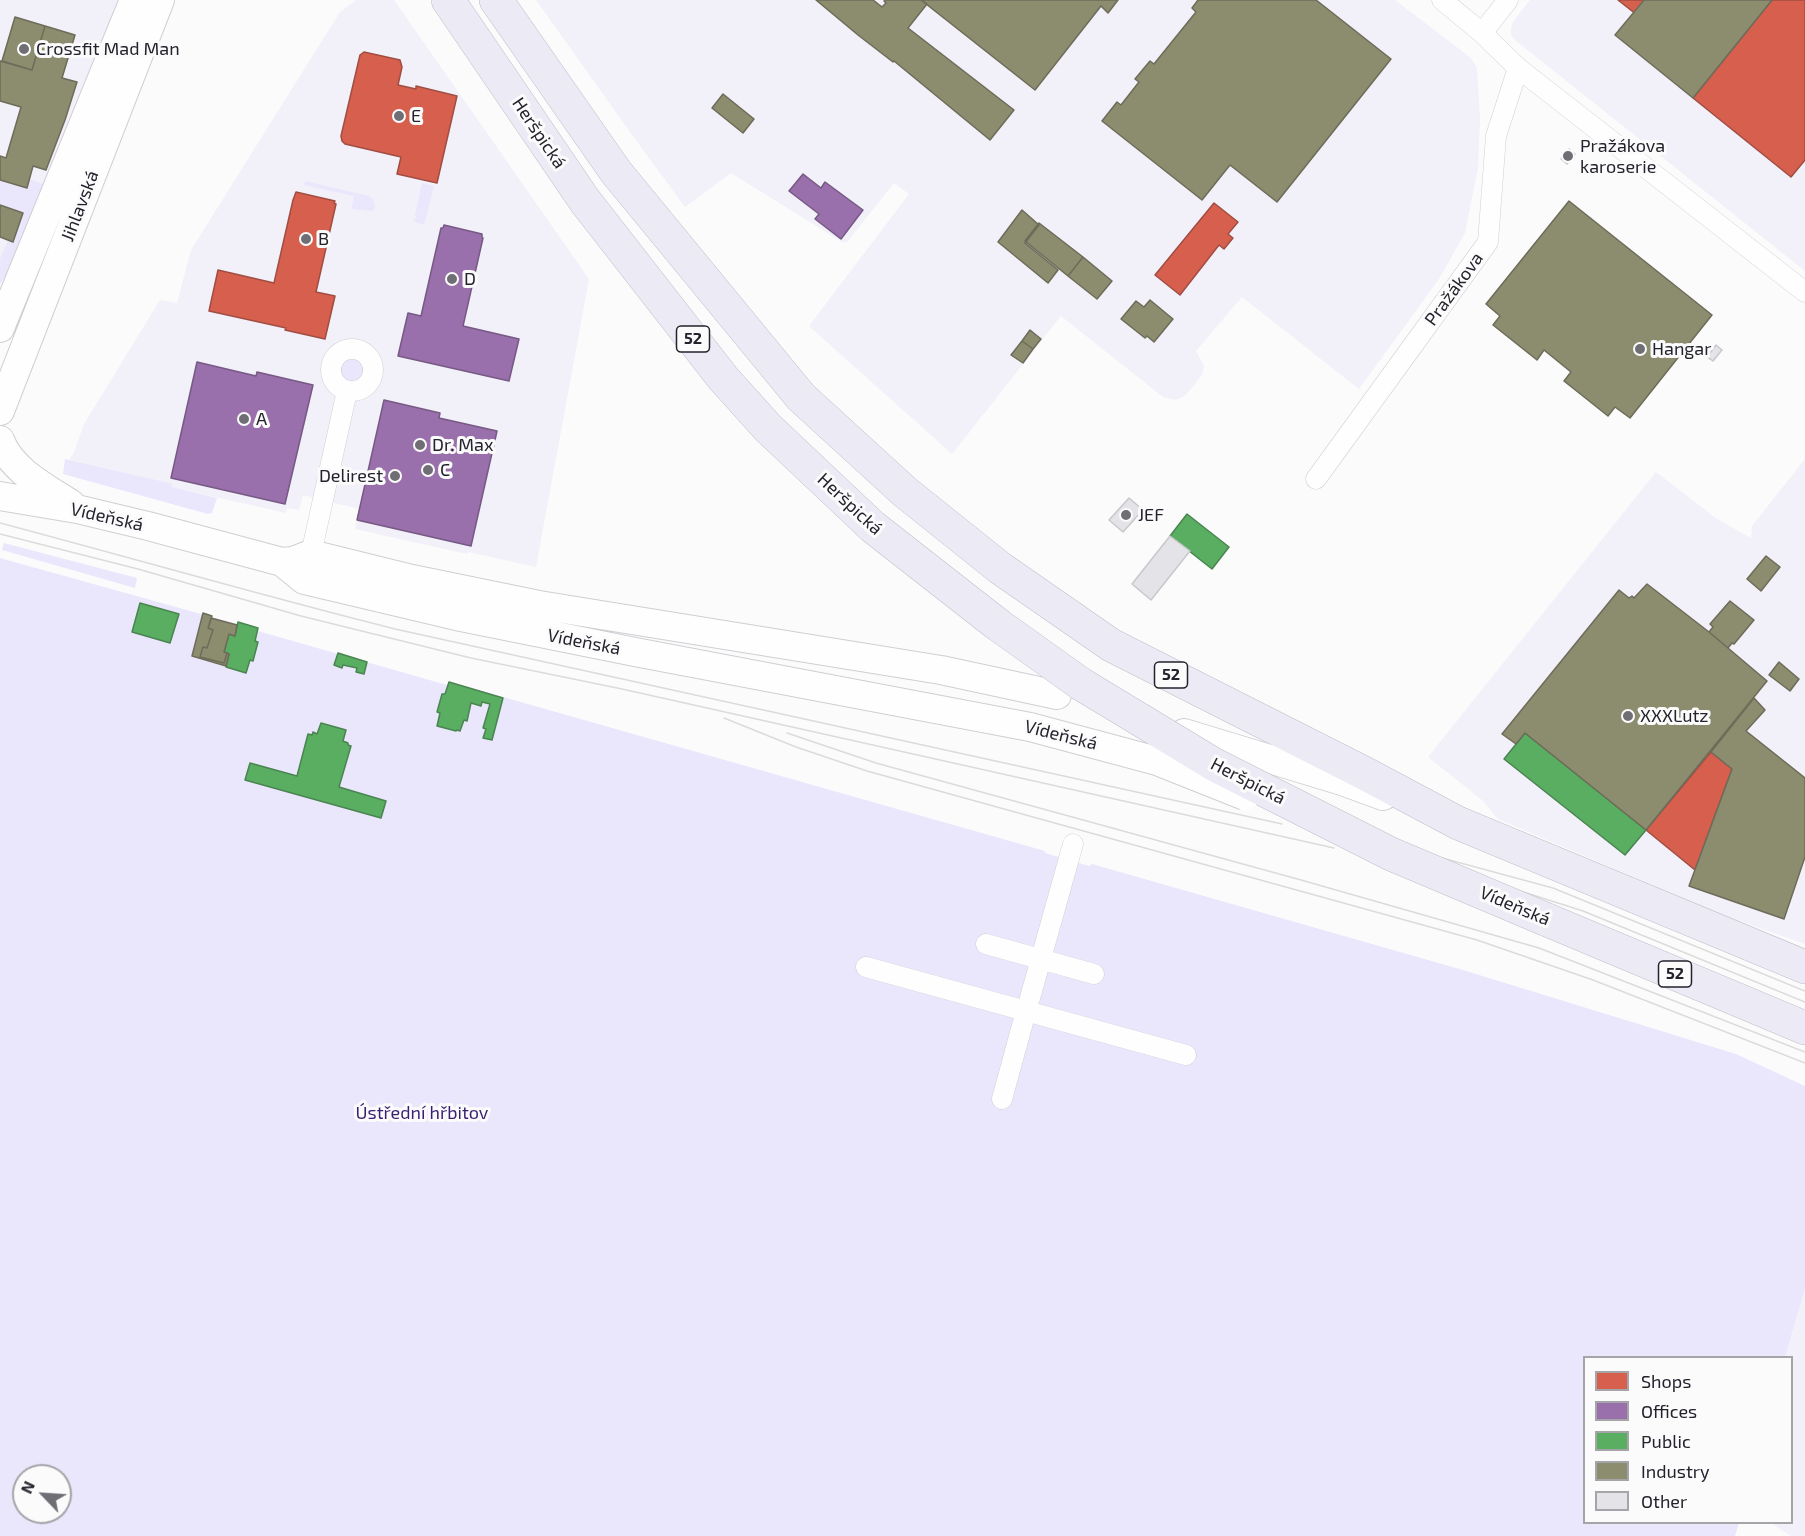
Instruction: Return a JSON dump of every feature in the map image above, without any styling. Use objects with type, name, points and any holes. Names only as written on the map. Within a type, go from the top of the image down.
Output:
[{"type":"highway","name":"Heršpická","points":[[448,0],[585,201],[723,378],[768,428],[873,526],[998,624],[1082,684],[1215,765],[1391,854]]},
{"type":"highway","name":"52","points":[[496,0],[616,172],[801,397],[905,492],[1000,568],[1112,645],[1458,823],[1805,967]]},
{"type":"highway","name":"Vídeňská","points":[[1391,854],[1805,1028]]},
{"type":"main road","points":[[0,328],[134,0]]},
{"type":"main road","name":"Jihlavská","points":[[0,411],[160,0]]},
{"type":"main road","points":[[0,440],[11,460],[26,474],[77,509]]},
{"type":"main road","name":"Vídeňská","points":[[0,496],[77,509],[282,562],[293,561],[311,554],[412,579],[539,606],[941,670],[1058,695]]},
{"type":"main road","name":"Vídeňská","points":[[282,562],[304,580],[456,616],[1030,727],[1157,761],[1219,784],[1333,835],[1391,854]]},
{"type":"main road","points":[[1184,733],[1342,781],[1458,823]]},
{"type":"street","points":[[1442,0],[1482,33],[1518,68],[1805,292]]},
{"type":"street","points":[[1482,33],[1508,0]]},
{"type":"street","name":"Pražákova","points":[[1316,478],[1488,242],[1497,136],[1518,68]]},
{"type":"street","points":[[311,554],[347,391]]},
{"type":"street","points":[[1002,1099],[1073,844]]},
{"type":"street","points":[[986,944],[1094,974]]},
{"type":"street","points":[[866,967],[1028,1004],[1186,1055]]},
{"type":"shaded area","points":[[0,0],[118,0],[15,265],[0,284]]},
{"type":"shaded area","points":[[356,0],[394,0],[589,279],[536,567],[355,529],[359,509],[303,495],[299,510],[287,508],[286,513],[171,487],[171,484],[70,460],[84,424],[160,300],[177,303],[191,250],[340,12]]},
{"type":"shaded area","points":[[536,0],[1395,0],[1471,58],[1477,68],[1480,119],[1478,167],[1465,233],[1439,279],[1359,389],[1242,297],[1196,351],[1204,366],[1202,375],[1185,396],[1176,400],[1163,397],[1061,316],[952,454],[809,326],[909,194],[894,183],[847,242],[842,242],[731,173],[685,207]]},
{"type":"shaded area","points":[[1530,0],[1805,0],[1805,271],[1515,40],[1511,35],[1513,22]]},
{"type":"shaded area","points":[[1805,459],[1805,944],[1725,916],[1498,819],[1482,800],[1428,757],[1656,472],[1717,519],[1751,538],[1752,526]]},
{"type":"shaded area","points":[[1805,1289],[1805,1536],[1791,1536],[1773,1524],[1793,1524],[1793,1356],[1785,1356]]},
{"type":"green space","points":[[29,179],[46,185],[15,265],[0,284],[0,259],[8,240],[12,242],[0,205],[0,180],[27,188]]},
{"type":"green space","points":[[305,181],[369,196],[374,201],[375,208],[372,211],[353,209],[354,196],[304,185]]},
{"type":"green space","points":[[422,183],[434,186],[424,225],[413,221],[416,219]]},
{"type":"green space","points":[[353,359],[362,362],[365,371],[362,380],[353,383],[344,380],[341,371],[344,362]]},
{"type":"green space","points":[[65,459],[169,483],[172,487],[217,498],[212,513],[208,514],[63,474]]},
{"type":"green space","points":[[4,543],[137,578],[135,588],[2,550]]},
{"type":"green space","name":"Ústřední hřbitov","points":[[0,558],[237,624],[238,622],[258,628],[258,631],[447,685],[449,682],[468,687],[1045,851],[1045,853],[1089,866],[1092,864],[1463,970],[1736,1054],[1805,1086],[1805,1289],[1785,1356],[1583,1356],[1583,1524],[1739,1524],[1735,1536],[0,1536]]},
{"type":"building: Shops","points":[[1618,0],[1658,0],[1642,19]]},
{"type":"building: Shops","points":[[1772,0],[1805,0],[1805,160],[1791,177],[1693,98]]},
{"type":"building: Shops","name":"E","points":[[364,52],[400,60],[402,67],[398,85],[416,89],[416,86],[457,96],[437,183],[397,174],[401,157],[345,144],[342,141],[341,136],[360,55]]},
{"type":"building: Shops","name":"B","points":[[296,192],[335,201],[336,204],[316,292],[335,296],[325,339],[209,311],[218,270],[274,283]]},
{"type":"building: Shops","points":[[1214,203],[1238,222],[1228,234],[1233,238],[1224,249],[1219,245],[1180,295],[1155,275]]},
{"type":"building: Shops","points":[[1711,752],[1732,769],[1695,870],[1646,830]]},
{"type":"building: Offices","points":[[803,174],[821,188],[825,182],[863,210],[841,239],[815,219],[819,214],[789,191]]},
{"type":"building: Offices","name":"D","points":[[444,225],[482,234],[463,326],[519,339],[509,381],[398,356],[408,313],[421,316],[441,228]]},
{"type":"building: Offices","name":"A","points":[[197,362],[256,376],[257,372],[313,385],[285,504],[171,478]]},
{"type":"building: Offices","name":"C","points":[[384,400],[440,413],[439,418],[497,431],[471,546],[357,520]]},
{"type":"building: Public","points":[[1187,514],[1229,547],[1212,569],[1170,536]]},
{"type":"building: Public","points":[[140,603],[179,614],[170,643],[132,632]]},
{"type":"building: Public","points":[[238,622],[258,628],[255,641],[258,642],[253,661],[250,660],[246,673],[226,667],[229,654],[224,652],[229,634],[235,636]]},
{"type":"building: Public","points":[[338,653],[367,662],[364,674],[356,672],[357,668],[343,665],[342,668],[334,665]]},
{"type":"building: Public","points":[[449,682],[503,698],[492,740],[483,738],[486,729],[483,728],[490,704],[482,702],[481,706],[471,703],[467,721],[464,720],[460,731],[437,726],[440,713],[437,712],[442,694],[445,694]]},
{"type":"building: Public","points":[[321,723],[346,730],[343,741],[351,746],[339,787],[386,801],[381,818],[245,780],[250,763],[297,776],[308,734],[312,735],[313,732],[317,734]]},
{"type":"building: Public","points":[[1525,733],[1646,830],[1625,855],[1504,759]]},
{"type":"building: Industry","points":[[816,0],[873,0],[882,7],[886,3],[885,0],[921,0],[927,4],[908,28],[1014,110],[990,140]]},
{"type":"building: Industry","points":[[921,0],[1118,0],[1108,13],[1101,6],[1035,90]]},
{"type":"building: Industry","points":[[1198,0],[1316,0],[1391,59],[1277,202],[1230,165],[1202,200],[1102,121],[1117,102],[1121,105],[1139,82],[1135,79],[1150,61],[1154,64],[1196,12],[1192,8]]},
{"type":"building: Industry","points":[[1644,0],[1772,0],[1693,98],[1615,35]]},
{"type":"building: Industry","points":[[15,17],[45,26],[32,70],[2,61]]},
{"type":"building: Industry","points":[[45,26],[75,35],[62,78],[77,82],[46,170],[33,166],[27,188],[0,180],[0,156],[6,158],[21,107],[0,101],[0,61],[32,70]]},
{"type":"building: Industry","points":[[723,94],[754,119],[743,133],[712,108]]},
{"type":"building: Industry","points":[[1569,201],[1712,315],[1630,418],[1615,407],[1608,416],[1564,381],[1571,372],[1544,350],[1537,360],[1493,325],[1500,316],[1486,304]]},
{"type":"building: Industry","points":[[0,205],[23,213],[13,242],[0,237]]},
{"type":"building: Industry","points":[[1022,210],[1039,225],[1025,243],[1058,270],[1048,283],[998,242]]},
{"type":"building: Industry","points":[[1039,223],[1083,257],[1068,276],[1025,241]]},
{"type":"building: Industry","points":[[1083,257],[1112,281],[1097,299],[1068,276]]},
{"type":"building: Industry","points":[[1150,300],[1173,319],[1154,342],[1147,336],[1145,338],[1121,319],[1136,301],[1144,307]]},
{"type":"building: Industry","points":[[1030,330],[1041,339],[1033,349],[1022,341]]},
{"type":"building: Industry","points":[[1022,341],[1033,349],[1023,363],[1011,355]]},
{"type":"building: Industry","points":[[1766,556],[1780,567],[1761,591],[1747,579]]},
{"type":"building: Industry","name":"XXXLutz","points":[[1647,584],[1767,681],[1646,830],[1525,733],[1516,744],[1502,734],[1619,590],[1629,598],[1632,596],[1634,598]]},
{"type":"building: Industry","points":[[1730,601],[1754,620],[1728,648],[1709,632],[1713,627],[1710,624]]},
{"type":"building: Industry","points":[[203,613],[212,616],[208,628],[213,630],[207,648],[203,647],[200,657],[224,663],[227,653],[229,654],[226,666],[192,656]]},
{"type":"building: Industry","points":[[211,618],[237,625],[235,636],[229,634],[224,652],[227,653],[224,663],[200,657],[203,647],[207,648],[213,630],[208,628]]},
{"type":"building: Industry","points":[[1779,662],[1799,679],[1790,691],[1769,675]]},
{"type":"building: Industry","points":[[1754,698],[1765,710],[1746,731],[1805,778],[1805,857],[1784,919],[1689,886],[1732,769],[1711,752]]},
{"type":"building: Other","name":"Pražákova karoserie","points":[[1569,149],[1575,154],[1567,164],[1561,159]]},
{"type":"building: Other","points":[[1716,345],[1722,350],[1713,361],[1707,357]]},
{"type":"building: Other","name":"JEF","points":[[1129,498],[1143,510],[1123,532],[1109,520]]},
{"type":"building: Other","points":[[1170,536],[1190,551],[1151,600],[1132,584]]},
{"type":"tram line","points":[[0,523],[395,629],[1282,824]]},
{"type":"tram line","points":[[0,534],[138,569],[301,616],[471,658],[622,689],[1334,848]]},
{"type":"tram line","points":[[724,718],[796,747],[867,771],[1477,940],[1593,980],[1805,1063]]},
{"type":"tram line","points":[[787,733],[876,763],[1539,948],[1805,1052]]},
{"type":"tram line","points":[[1442,858],[1553,888],[1805,991]]},
{"type":"tram line","points":[[1514,889],[1583,911],[1805,1002]]},
{"type":"place","name":"Crossfit Mad Man","points":[[24,49]]},
{"type":"place","name":"E","points":[[399,116]]},
{"type":"place","name":"Pražákova karoserie","points":[[1568,156]]},
{"type":"place","name":"B","points":[[306,239]]},
{"type":"place","name":"D","points":[[452,279]]},
{"type":"place","name":"Hangar","points":[[1640,349]]},
{"type":"place","name":"A","points":[[244,419]]},
{"type":"place","name":"Dr. Max","points":[[420,445]]},
{"type":"place","name":"C","points":[[428,470]]},
{"type":"place","name":"Delirest","points":[[395,476]]},
{"type":"place","name":"JEF","points":[[1126,515]]},
{"type":"place","name":"XXXLutz","points":[[1628,716]]}]
